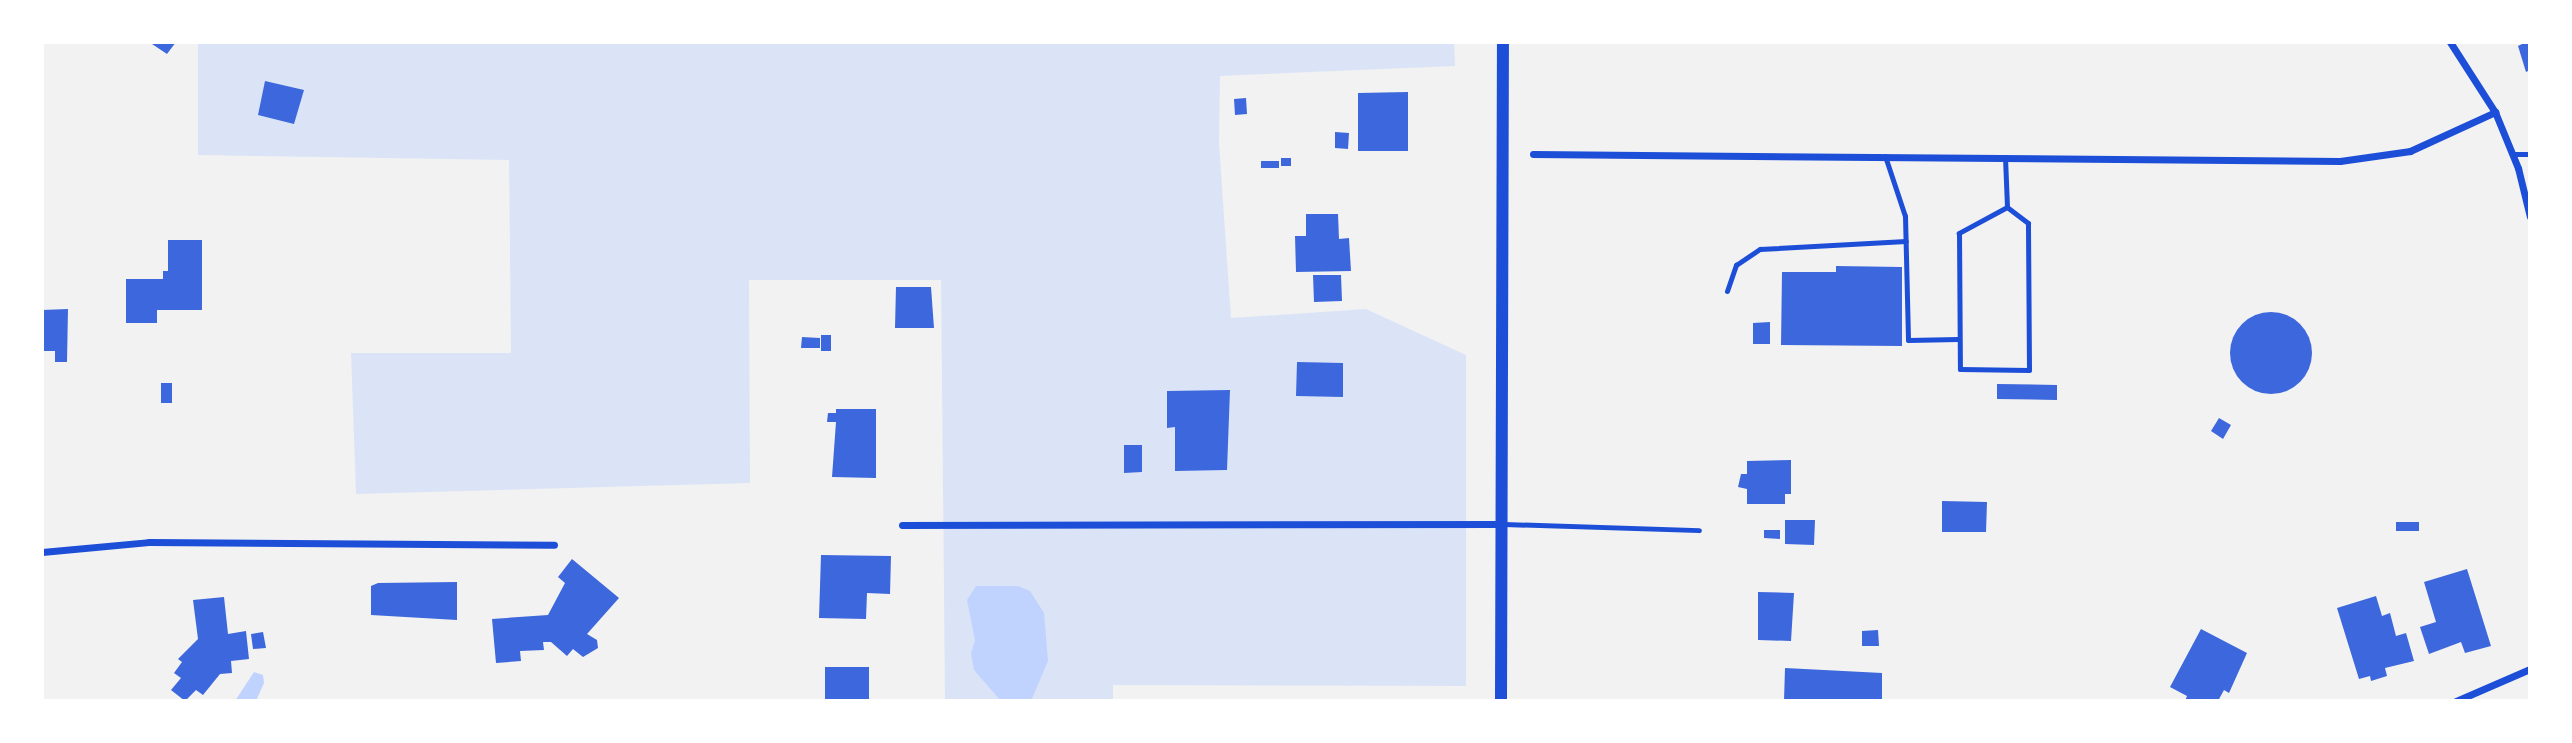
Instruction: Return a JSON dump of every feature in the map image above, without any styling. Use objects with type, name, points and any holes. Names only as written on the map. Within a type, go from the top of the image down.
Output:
[{"type":"street","points":[[1501,701],[1504,524],[1503,42]]},
{"type":"street","points":[[2450,42],[2495,112],[2512,154],[2530,216]]},
{"type":"street","points":[[1533,154],[2340,161],[2410,150],[2495,112]]},
{"type":"street","points":[[902,525],[1504,524]]},
{"type":"street","points":[[42,552],[149,542],[554,545]]},
{"type":"street","points":[[2456,701],[2530,669]]},
{"type":"lane","points":[[2512,154],[2530,155]]},
{"type":"lane","points":[[1885,156],[1905,216],[1908,340],[1958,339]]},
{"type":"lane","points":[[2005,157],[2007,207]]},
{"type":"lane","points":[[2007,207],[2028,223],[2029,370],[1960,369],[1959,233],[2007,207]]},
{"type":"lane","points":[[1727,291],[1737,265],[1760,249],[1906,241]]},
{"type":"lane","points":[[1504,524],[1699,530]]},
{"type":"shaded area","points":[[198,42],[1454,42],[1455,66],[1220,76],[1219,143],[1231,318],[1366,309],[1466,355],[1466,686],[1113,685],[1113,701],[945,701],[941,280],[749,280],[750,483],[356,494],[351,353],[511,353],[509,160],[198,155]]},
{"type":"water","points":[[976,586],[1018,586],[1030,591],[1044,613],[1048,661],[1031,701],[1001,701],[974,670],[971,653],[975,640],[967,600]]},
{"type":"water","points":[[254,672],[263,675],[264,683],[256,701],[235,701]]},
{"type":"building","points":[[149,42],[176,42],[167,54]]},
{"type":"building","points":[[2530,42],[2530,70],[2526,72],[2518,46]]},
{"type":"building","points":[[265,81],[304,90],[294,124],[258,115]]},
{"type":"building","points":[[1408,92],[1408,151],[1358,151],[1358,93]]},
{"type":"building","points":[[1246,98],[1247,114],[1235,115],[1234,99]]},
{"type":"building","points":[[1335,132],[1349,133],[1348,149],[1335,148]]},
{"type":"building","points":[[1281,158],[1291,158],[1291,166],[1281,166]]},
{"type":"building","points":[[1261,161],[1279,161],[1279,168],[1261,168]]},
{"type":"building","points":[[1306,214],[1338,214],[1339,239],[1349,238],[1351,271],[1296,272],[1295,236],[1306,236]]},
{"type":"building","points":[[168,240],[202,240],[202,310],[157,310],[157,323],[126,323],[126,279],[163,279],[163,271],[168,271]]},
{"type":"building","points":[[1836,266],[1902,267],[1902,346],[1781,345],[1782,272],[1836,272]]},
{"type":"building","points":[[1313,275],[1341,275],[1342,301],[1314,302]]},
{"type":"building","points":[[896,287],[931,287],[934,328],[895,328]]},
{"type":"building","points":[[68,309],[67,362],[55,362],[55,351],[42,351],[42,310]]},
{"type":"building","points":[[2271,312],[2287,315],[2300,324],[2309,337],[2312,353],[2309,369],[2300,382],[2287,391],[2271,394],[2255,391],[2242,382],[2233,369],[2230,353],[2233,337],[2242,324],[2255,315]]},
{"type":"building","points":[[1770,322],[1770,344],[1753,344],[1753,323]]},
{"type":"building","points":[[821,335],[831,335],[831,351],[821,351]]},
{"type":"building","points":[[802,337],[820,338],[820,348],[801,348]]},
{"type":"building","points":[[1297,362],[1343,363],[1343,397],[1296,396]]},
{"type":"building","points":[[161,383],[172,383],[172,403],[161,403]]},
{"type":"building","points":[[1997,384],[2057,385],[2057,400],[1997,399]]},
{"type":"building","points":[[1230,390],[1227,470],[1175,471],[1175,427],[1167,428],[1167,391]]},
{"type":"building","points":[[836,409],[876,409],[876,478],[832,477],[836,422],[827,422],[828,413],[836,413]]},
{"type":"building","points":[[2219,418],[2231,425],[2223,439],[2211,431]]},
{"type":"building","points":[[1124,445],[1142,445],[1142,472],[1124,473]]},
{"type":"building","points":[[1791,460],[1791,494],[1785,494],[1785,504],[1747,504],[1747,489],[1738,487],[1741,474],[1747,474],[1747,461]]},
{"type":"building","points":[[1942,501],[1987,502],[1986,532],[1942,532]]},
{"type":"building","points":[[1785,520],[1815,520],[1814,545],[1785,544]]},
{"type":"building","points":[[2396,522],[2419,522],[2419,531],[2396,531]]},
{"type":"building","points":[[1764,530],[1780,530],[1780,539],[1764,538]]},
{"type":"building","points":[[821,555],[891,556],[890,594],[867,593],[866,619],[819,618]]},
{"type":"building","points":[[572,559],[619,598],[587,634],[597,640],[598,648],[583,657],[573,649],[567,656],[551,642],[543,642],[544,650],[520,651],[521,661],[496,663],[492,619],[548,615],[565,583],[558,577]]},
{"type":"building","points":[[2467,569],[2491,646],[2465,653],[2461,642],[2429,654],[2420,627],[2436,622],[2424,582]]},
{"type":"building","points":[[457,582],[457,620],[371,615],[371,586],[378,583]]},
{"type":"building","points":[[1758,592],[1794,593],[1791,641],[1758,640]]},
{"type":"building","points":[[2376,596],[2382,616],[2390,613],[2396,636],[2406,633],[2414,661],[2385,668],[2387,676],[2371,681],[2370,676],[2359,679],[2337,608]]},
{"type":"building","points":[[224,597],[228,634],[246,631],[249,659],[231,661],[232,673],[220,674],[203,695],[196,690],[185,701],[171,690],[181,678],[174,673],[182,662],[178,659],[198,639],[193,600]]},
{"type":"building","points":[[2201,629],[2247,653],[2229,693],[2224,690],[2218,701],[2185,701],[2187,696],[2170,687]]},
{"type":"building","points":[[1878,630],[1879,646],[1862,646],[1862,631]]},
{"type":"building","points":[[263,632],[266,648],[253,649],[251,634]]},
{"type":"building","points":[[825,667],[869,667],[869,701],[825,701]]},
{"type":"building","points":[[1785,668],[1882,673],[1882,701],[1784,701]]}]
